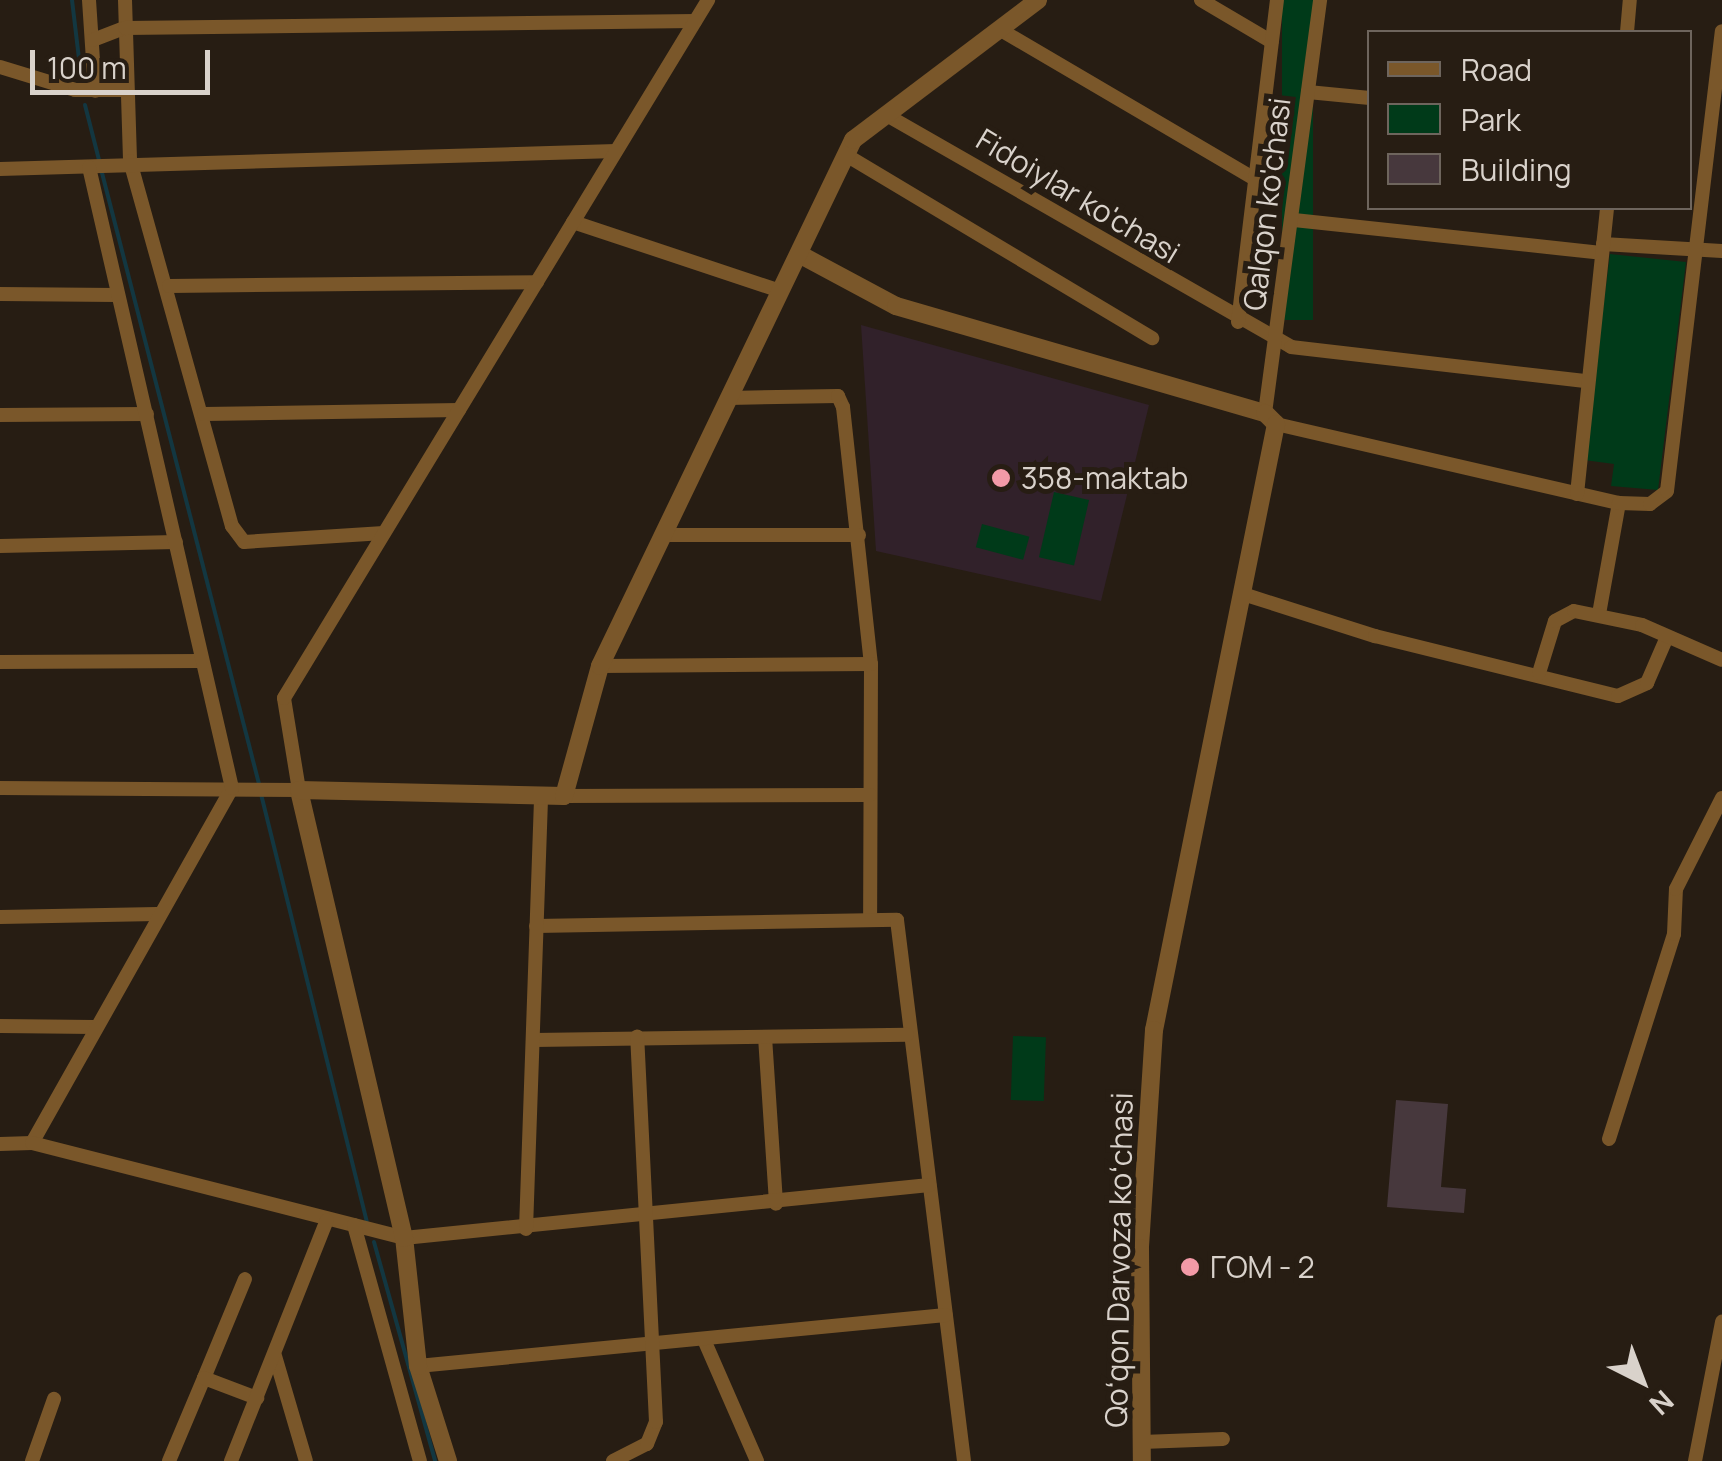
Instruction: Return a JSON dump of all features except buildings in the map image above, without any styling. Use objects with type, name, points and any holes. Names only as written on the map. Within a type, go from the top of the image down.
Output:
[{"type":"street","points":[[89,0],[95,90]]},
{"type":"street","points":[[126,0],[123,90],[130,161],[170,286],[232,526],[244,542],[384,533]]},
{"type":"street","points":[[448,1461],[418,1366],[404,1238],[299,790],[284,698],[708,0]]},
{"type":"street","points":[[564,796],[600,666],[846,155],[863,129],[890,116],[1038,0]]},
{"type":"street","points":[[1201,0],[1272,42]]},
{"type":"street","points":[[1238,322],[1278,0]]},
{"type":"street","name":"Qalqon ko'chasi","points":[[1271,418],[1320,0]]},
{"type":"street","points":[[1627,30],[1630,0]]},
{"type":"street","points":[[94,40],[125,28],[695,20]]},
{"type":"street","points":[[999,29],[1256,180]]},
{"type":"street","points":[[799,254],[896,306],[1271,418],[1577,494],[1650,504],[1667,491],[1722,30]]},
{"type":"street","points":[[0,67],[95,90],[123,90]]},
{"type":"street","points":[[1308,92],[1367,98]]},
{"type":"street","name":"Fidoiylar ko'chasi","points":[[890,116],[1278,342],[1587,382]]},
{"type":"street","points":[[0,169],[89,167],[130,161],[616,151]]},
{"type":"street","points":[[846,155],[1152,338]]},
{"type":"street","points":[[32,1143],[157,914],[232,788],[89,167]]},
{"type":"street","points":[[1577,494],[1607,210]]},
{"type":"street","points":[[1294,220],[1602,249],[1722,251]]},
{"type":"street","points":[[572,222],[781,291]]},
{"type":"street","points":[[170,286],[537,282]]},
{"type":"street","points":[[0,294],[117,295]]},
{"type":"street","points":[[729,398],[838,396],[871,664],[870,920]]},
{"type":"street","points":[[204,414],[459,410]]},
{"type":"street","points":[[0,415],[147,414]]},
{"type":"street","name":"Qoʻqon Darvoza koʻchasi","points":[[1142,1452],[1140,1248],[1152,1059],[1243,594],[1271,418]]},
{"type":"street","points":[[1599,614],[1619,502]]},
{"type":"street","points":[[664,535],[858,535]]},
{"type":"street","points":[[0,546],[176,542]]},
{"type":"street","points":[[1243,594],[1375,636],[1634,694],[1667,637]]},
{"type":"street","points":[[1539,673],[1555,621],[1574,611],[1599,614],[1722,660]]},
{"type":"street","points":[[0,662],[200,661]]},
{"type":"street","points":[[600,666],[871,664]]},
{"type":"street","points":[[0,788],[232,788],[541,797],[870,796]]},
{"type":"street","points":[[526,1229],[541,797]]},
{"type":"street","points":[[1609,1139],[1674,934],[1676,889],[1722,798]]},
{"type":"street","points":[[0,917],[157,914]]},
{"type":"street","points":[[536,926],[897,920],[902,932],[907,1035],[964,1461]]},
{"type":"street","points":[[0,1026],[94,1027]]},
{"type":"street","points":[[534,1040],[907,1035]]},
{"type":"street","points":[[613,1461],[653,1435],[658,1345],[646,1214],[637,1036]]},
{"type":"street","points":[[766,1037],[776,1204]]},
{"type":"street","points":[[0,1144],[32,1143],[404,1238],[776,1204],[929,1185]]},
{"type":"street","points":[[231,1461],[327,1220]]},
{"type":"street","points":[[354,1225],[420,1461]]},
{"type":"street","points":[[169,1461],[246,1279]]},
{"type":"street","points":[[418,1366],[705,1342],[946,1315]]},
{"type":"street","points":[[1696,1461],[1722,1322]]},
{"type":"street","points":[[705,1342],[757,1461]]},
{"type":"street","points":[[275,1356],[306,1461]]},
{"type":"street","points":[[204,1378],[258,1398]]},
{"type":"street","points":[[32,1461],[54,1399]]},
{"type":"street","points":[[1142,1452],[1168,1442],[1223,1439]]},
{"type":"street","points":[[1168,1442],[1168,1461]]},
{"type":"shaded area","name":"358-maktab","points":[[861,325],[1149,405],[1101,601],[876,551]]},
{"type":"green space","points":[[1282,0],[1313,0],[1313,320],[1282,320]]},
{"type":"green space","points":[[1610,254],[1686,262],[1658,490],[1611,486],[1614,464],[1584,460]]},
{"type":"green space","points":[[1054,492],[1089,500],[1074,565],[1039,557]]},
{"type":"green space","points":[[982,524],[1029,537],[1023,560],[976,547]]},
{"type":"green space","points":[[1013,1036],[1046,1037],[1044,1101],[1011,1100]]},
{"type":"waterway","points":[[72,0],[81,76]]},
{"type":"waterway","points":[[85,105],[99,160]]},
{"type":"waterway","points":[[101,169],[259,784]]},
{"type":"waterway","points":[[261,794],[367,1221]]},
{"type":"waterway","points":[[374,1242],[435,1461]]},
{"type":"place","name":"358-maktab","points":[[1001,478]]},
{"type":"place","name":"ГОМ - 2","points":[[1190,1267]]}]
